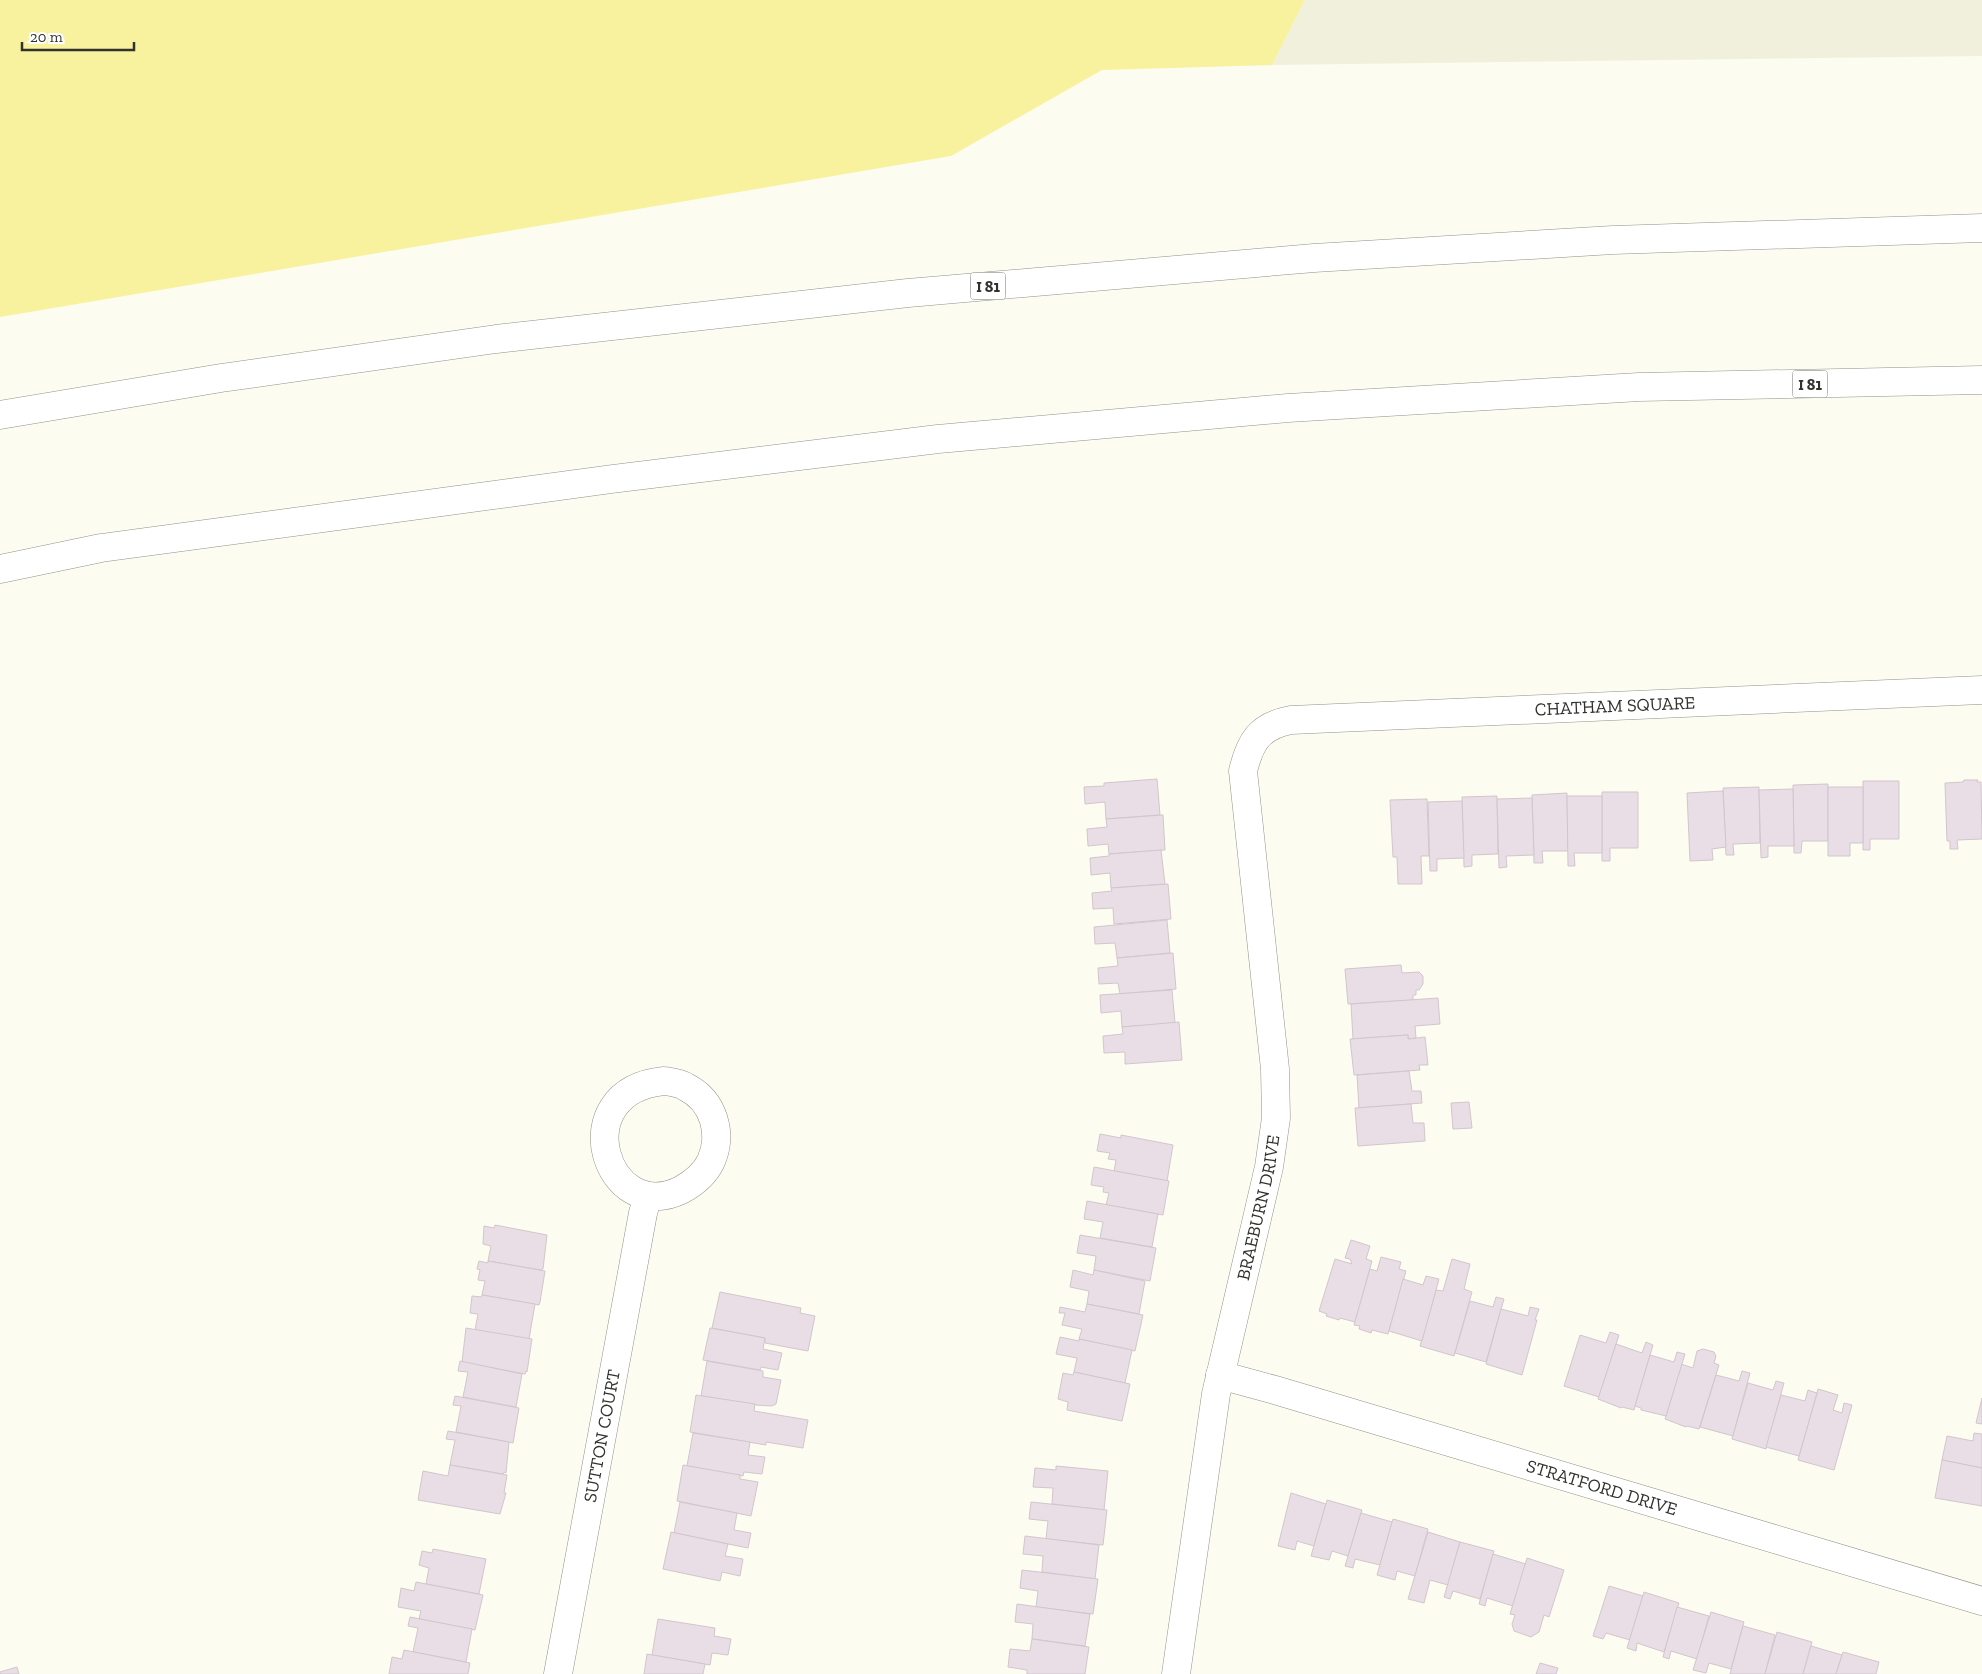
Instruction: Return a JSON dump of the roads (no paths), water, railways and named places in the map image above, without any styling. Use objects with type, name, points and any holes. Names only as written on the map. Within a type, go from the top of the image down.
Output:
[{"type":"main road","points":[[1613,240],[1982,217]]},
{"type":"main road","name":"I 81","points":[[0,415],[231,377],[496,338],[908,293],[1314,258],[1613,240],[1982,228]]},
{"type":"main road","name":"I 81","points":[[0,569],[121,546],[612,479],[938,439],[1288,408],[1638,387],[1982,380]]},
{"type":"main road","points":[[1638,387],[1982,398]]},
{"type":"main road","name":"CHATHAM SQUARE","points":[[1255,741],[1260,733],[1278,722],[1291,720],[1982,690]]},
{"type":"main road","name":"BRAEBURN DRIVE","points":[[1176,1674],[1216,1394],[1270,1167],[1276,1118],[1275,1070],[1243,771],[1248,750],[1255,741]]},
{"type":"main road","points":[[664,1080],[686,1086],[704,1100],[716,1123],[716,1149],[707,1170],[691,1185],[673,1194],[648,1196],[627,1187],[612,1170],[605,1153],[604,1131],[610,1113],[623,1095],[646,1082],[664,1080]]},
{"type":"main road","name":"SUTTON COURT","points":[[558,1674],[641,1223],[648,1196]]},
{"type":"main road","name":"STRATFORD DRIVE","points":[[1220,1375],[1982,1601]]}]
